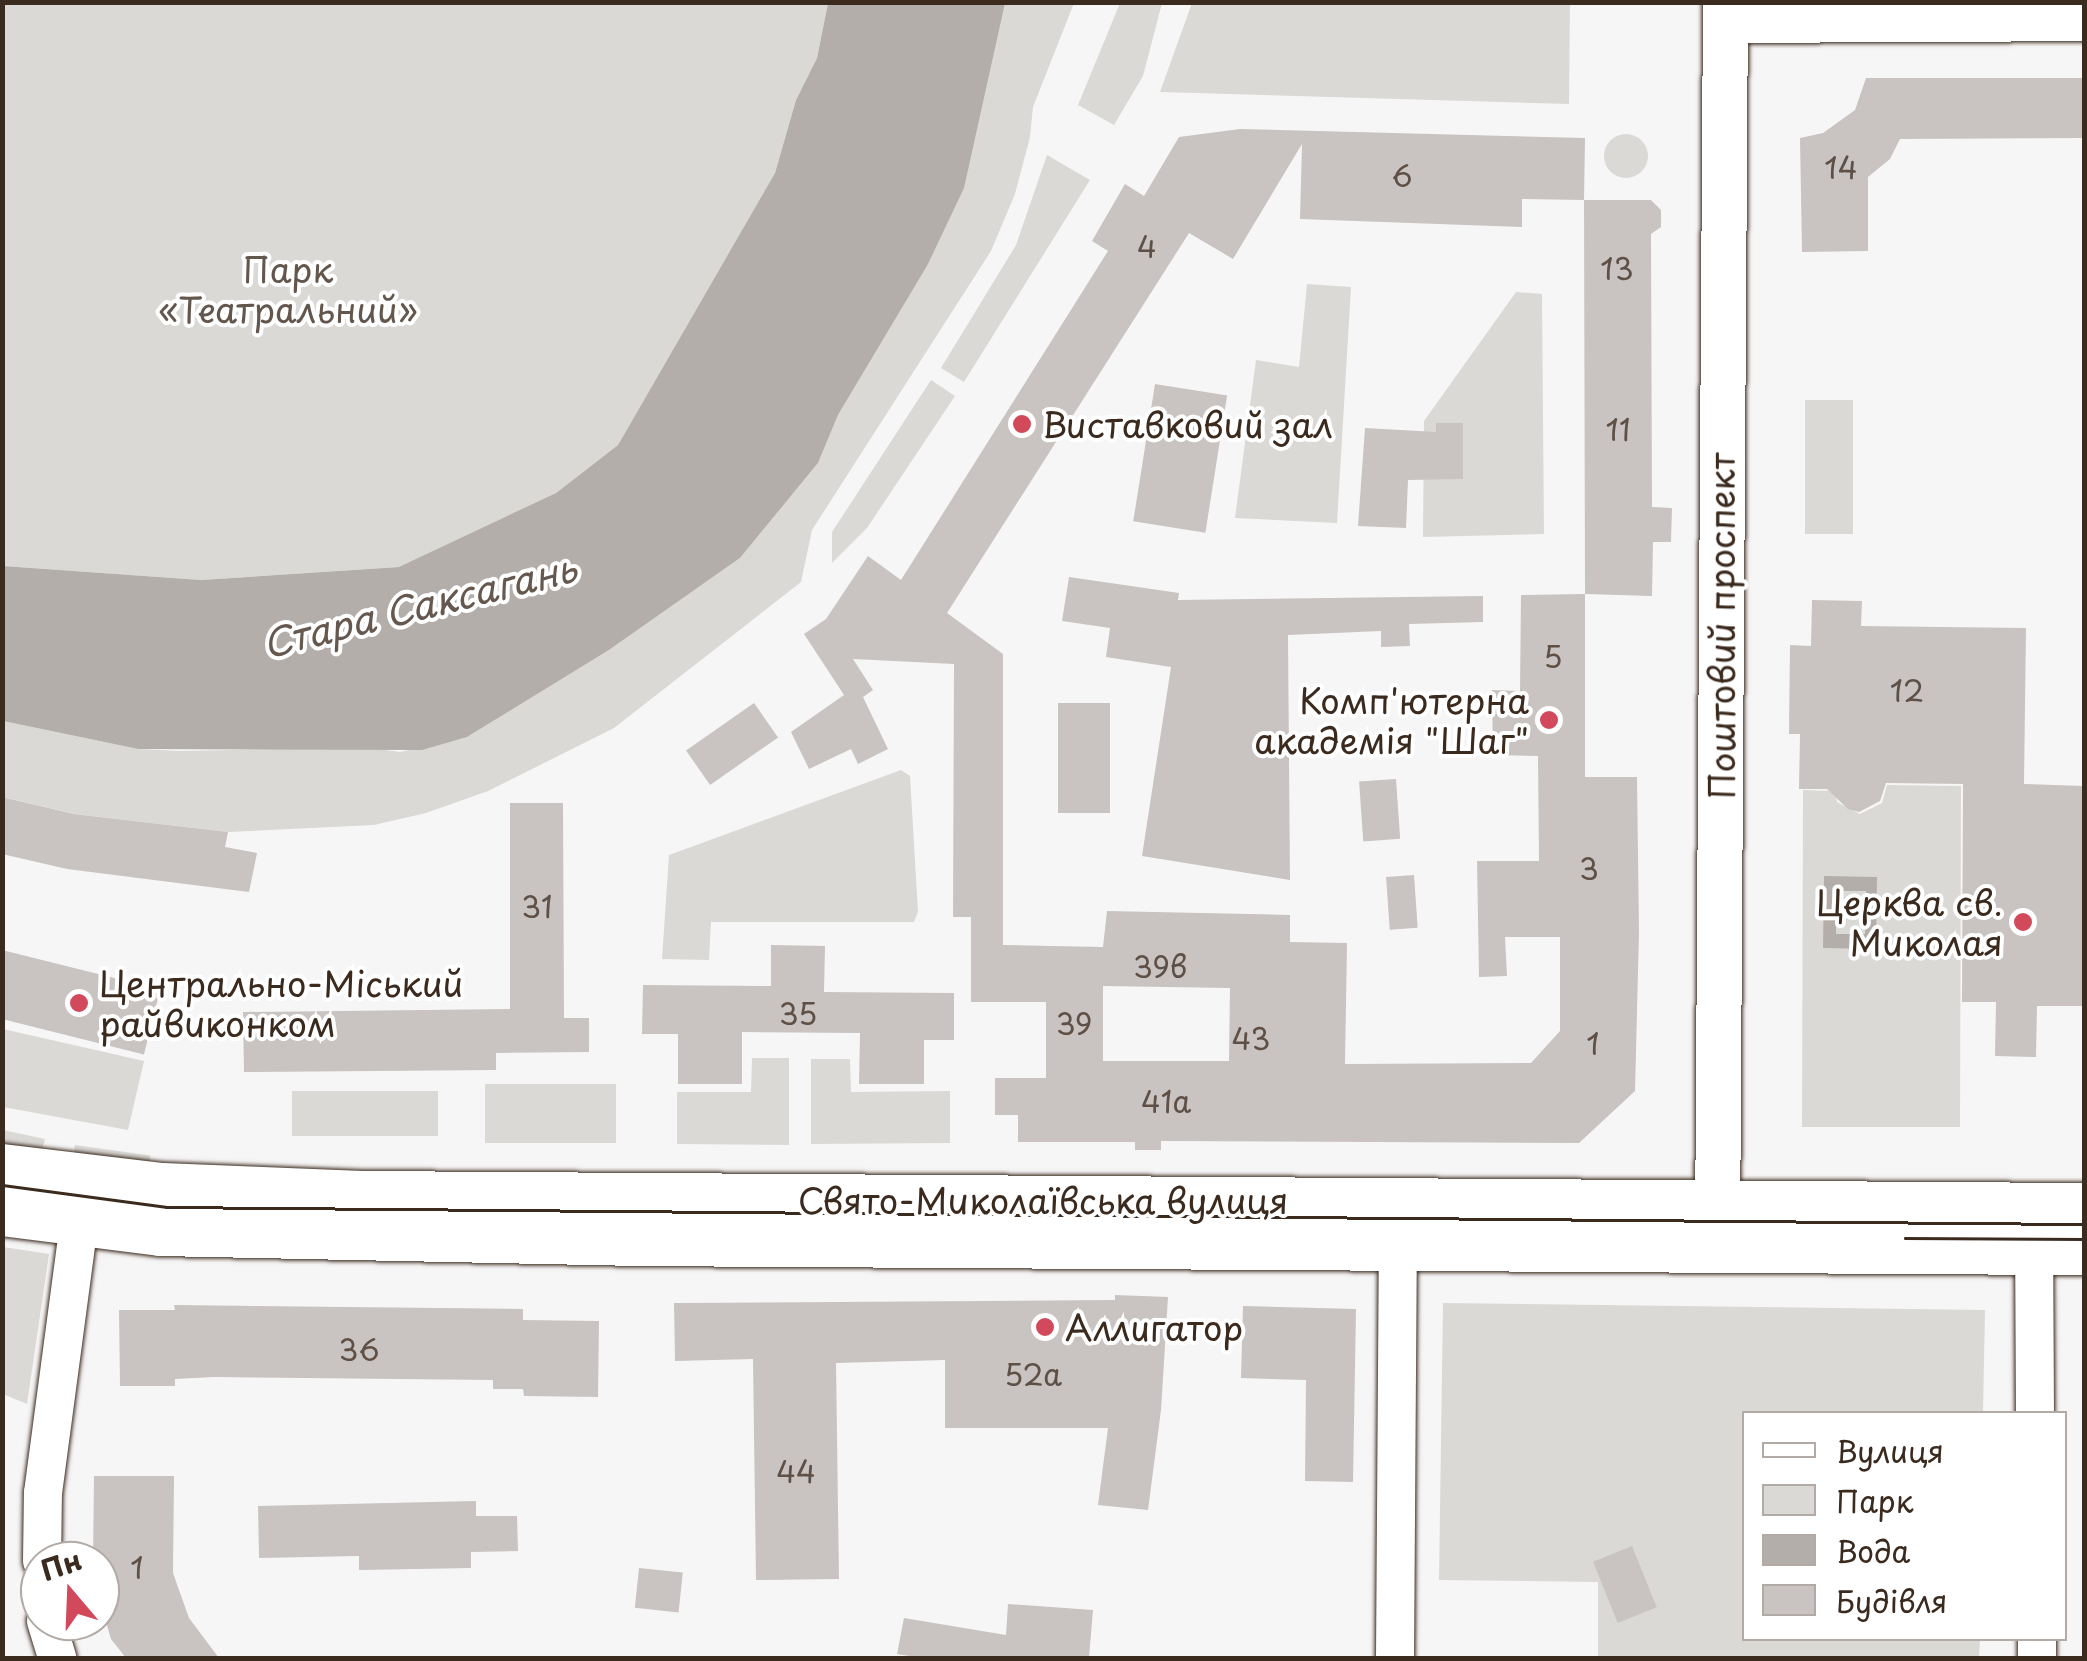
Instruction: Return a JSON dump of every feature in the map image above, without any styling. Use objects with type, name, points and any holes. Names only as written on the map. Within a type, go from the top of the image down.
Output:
[{"type":"main road","name":"Свято-Миколаївська вулиця","points":[[2,1170],[82,1202]]},
{"type":"main road","name":"Свято-Миколаївська вулиця","points":[[2,1210],[82,1202],[458,1198],[1399,1225],[2059,1229]]},
{"type":"street","points":[[1725,11],[2084,18]]},
{"type":"street","name":"Поштовий проспект","points":[[1717,1226],[1725,11]]},
{"type":"street","points":[[42,1541],[43,1493],[82,1202]]},
{"type":"street","points":[[1395,1658],[1399,1225]]},
{"type":"street","points":[[2036,1411],[2059,1229]]},
{"type":"green space","name":"Парк «Театральний»","points":[[2,3],[828,3],[817,58],[796,100],[775,173],[618,445],[556,493],[417,562],[399,567],[201,580],[3,566]]},
{"type":"green space","points":[[1005,3],[1074,3],[1033,107],[1030,137],[1015,194],[991,251],[812,530],[801,582],[614,728],[488,791],[426,813],[374,825],[228,832],[75,814],[3,797],[3,721],[138,749],[181,751],[366,747],[400,752],[467,737],[609,650],[740,558],[818,463],[838,415],[927,266]]},
{"type":"green space","points":[[1120,3],[1162,3],[1143,76],[1114,125],[1078,105]]},
{"type":"green space","points":[[1192,3],[1570,3],[1569,104],[1160,92]]},
{"type":"green space","points":[[1626,134],[1642,140],[1648,156],[1642,172],[1626,178],[1610,172],[1604,156],[1610,140]]},
{"type":"green space","points":[[1047,155],[1090,180],[964,382],[941,368],[1016,245]]},
{"type":"green space","points":[[1307,284],[1351,287],[1337,523],[1235,518],[1256,360],[1299,367]]},
{"type":"green space","points":[[1516,292],[1542,294],[1544,534],[1423,537],[1424,421]]},
{"type":"green space","points":[[931,380],[955,396],[867,528],[832,563],[832,532]]},
{"type":"green space","points":[[1805,400],[1853,400],[1853,534],[1805,534]]},
{"type":"green space","points":[[901,770],[910,776],[918,912],[914,922],[711,922],[709,960],[662,959],[669,855]]},
{"type":"green space","points":[[1887,785],[1961,786],[1960,1127],[1802,1127],[1803,790],[1835,791],[1837,802],[1860,814],[1882,803]]},
{"type":"green space","points":[[3,1029],[144,1061],[128,1130],[3,1107]]},
{"type":"green space","points":[[752,1058],[789,1058],[789,1145],[677,1144],[677,1092],[751,1092]]},
{"type":"green space","points":[[811,1059],[850,1059],[851,1092],[950,1091],[950,1143],[811,1144]]},
{"type":"green space","points":[[485,1084],[616,1084],[616,1143],[485,1143]]},
{"type":"green space","points":[[292,1091],[438,1091],[438,1136],[292,1136]]},
{"type":"green space","points":[[3,1130],[45,1139],[40,1159],[3,1150]]},
{"type":"green space","points":[[75,1145],[150,1156],[147,1175],[72,1165]]},
{"type":"green space","points":[[3,1247],[49,1254],[27,1404],[3,1394]]},
{"type":"green space","points":[[1443,1303],[1985,1310],[1983,1411],[1742,1411],[1742,1641],[1980,1641],[1979,1658],[1598,1658],[1598,1582],[1439,1580]]},
{"type":"water","name":"Стара Саксагань","points":[[828,3],[1005,3],[964,188],[927,266],[838,415],[818,463],[740,558],[609,650],[467,737],[422,750],[138,749],[3,721],[3,566],[201,580],[399,567],[556,493],[618,445],[775,173],[796,100],[817,58]]},
{"type":"water","points":[[1824,876],[1877,877],[1876,949],[1823,948]],"holes":[[[1836,891],[1866,891],[1865,934],[1836,934]]]},
{"type":"building","points":[[1866,78],[2084,78],[2084,138],[1900,139],[1890,159],[1868,177],[1868,251],[1802,252],[1800,138],[1823,133],[1855,110]]},
{"type":"building","points":[[1240,129],[1585,138],[1584,200],[1522,199],[1522,227],[1300,219],[1302,144],[1233,259],[1189,233],[947,613],[1003,654],[1003,945],[1103,947],[1107,911],[1290,915],[1290,942],[1347,943],[1345,1064],[1531,1063],[1560,1031],[1560,937],[1505,937],[1507,976],[1479,977],[1477,861],[1539,861],[1538,756],[1493,755],[1492,690],[1520,691],[1521,595],[1585,594],[1585,777],[1637,777],[1639,932],[1635,1091],[1579,1143],[1161,1141],[1161,1150],[1135,1150],[1135,1142],[1018,1142],[1018,1115],[995,1115],[995,1078],[1046,1078],[1046,1002],[971,1002],[971,917],[953,917],[954,664],[853,659],[873,690],[863,697],[888,749],[858,764],[851,749],[809,769],[791,732],[844,695],[804,634],[826,619],[868,556],[901,580],[1108,251],[1092,241],[1125,184],[1144,196],[1179,137]],"holes":[[[1103,986],[1230,988],[1229,1061],[1103,1061]]]},
{"type":"building","points":[[1584,200],[1651,200],[1661,210],[1661,227],[1651,234],[1652,507],[1672,508],[1671,542],[1653,542],[1652,596],[1585,594]]},
{"type":"building","points":[[1155,384],[1227,395],[1205,533],[1133,521]]},
{"type":"building","points":[[1436,423],[1463,423],[1463,479],[1408,480],[1406,528],[1358,526],[1365,428],[1436,432]]},
{"type":"building","points":[[1069,577],[1179,593],[1178,600],[1483,596],[1483,622],[1409,624],[1410,646],[1381,647],[1381,631],[1288,635],[1290,880],[1142,856],[1171,667],[1106,657],[1110,628],[1062,621]]},
{"type":"building","points":[[1812,600],[1862,601],[1861,626],[2026,628],[2024,784],[2084,786],[2082,1006],[2037,1006],[2036,1057],[1995,1056],[1996,1002],[1962,1002],[1963,784],[1886,783],[1880,801],[1859,812],[1848,809],[1827,789],[1799,789],[1800,734],[1789,734],[1790,645],[1811,646]]},
{"type":"building","points":[[754,703],[778,737],[710,785],[686,751]]},
{"type":"building","points":[[1058,703],[1110,703],[1110,813],[1058,813]]},
{"type":"building","points":[[1396,779],[1400,839],[1363,841],[1359,782]]},
{"type":"building","points":[[2,797],[74,814],[228,832],[225,847],[257,853],[249,892],[67,869],[2,854]]},
{"type":"building","points":[[510,803],[563,803],[564,1018],[589,1018],[589,1052],[496,1053],[496,1070],[244,1072],[243,1012],[510,1009]]},
{"type":"building","points":[[1414,875],[1418,928],[1390,930],[1386,877]]},
{"type":"building","points":[[771,945],[825,946],[824,992],[954,993],[954,1040],[924,1040],[924,1084],[859,1084],[860,1033],[742,1032],[742,1084],[678,1084],[678,1034],[642,1034],[643,985],[771,986]]},
{"type":"building","name":"Центрально-Міський райвиконком","points":[[2,950],[160,989],[144,1054],[2,1019]]},
{"type":"building","points":[[1115,1295],[1168,1297],[1161,1410],[1148,1510],[1098,1505],[1108,1428],[945,1428],[945,1360],[836,1363],[839,1579],[756,1580],[753,1359],[675,1361],[674,1303],[1115,1300]]},
{"type":"building","points":[[174,1305],[523,1309],[523,1320],[599,1321],[598,1397],[524,1396],[523,1389],[493,1389],[493,1380],[214,1377],[175,1379],[175,1386],[120,1386],[119,1310],[175,1310]]},
{"type":"building","points":[[1243,1306],[1356,1309],[1353,1482],[1305,1481],[1306,1380],[1241,1378]]},
{"type":"building","points":[[94,1476],[174,1476],[173,1573],[189,1618],[219,1658],[126,1658],[113,1641],[120,1641],[120,1541],[93,1541]]},
{"type":"building","points":[[476,1501],[476,1516],[517,1516],[518,1551],[471,1552],[471,1568],[359,1570],[359,1556],[259,1558],[258,1506]]},
{"type":"building","points":[[1632,1546],[1657,1607],[1618,1623],[1593,1562]]},
{"type":"building","points":[[639,1568],[683,1573],[679,1612],[635,1608]]},
{"type":"building","points":[[1008,1604],[1093,1610],[1089,1658],[922,1658],[897,1654],[904,1618],[1006,1635]]},
{"type":"tram line","points":[[2,1185],[166,1207],[2084,1224]]},
{"type":"tram line","points":[[1905,1238],[2084,1239]]},
{"type":"place","name":"Виставковий зал","points":[[1022,424]]},
{"type":"place","name":"Комп'ютерна академія \"Шаг\"","points":[[1549,720]]},
{"type":"place","name":"Церква св. Миколая","points":[[2023,922]]},
{"type":"place","name":"Центрально-Міський райвиконком","points":[[79,1003]]},
{"type":"place","name":"Аллигатор","points":[[1045,1327]]}]
